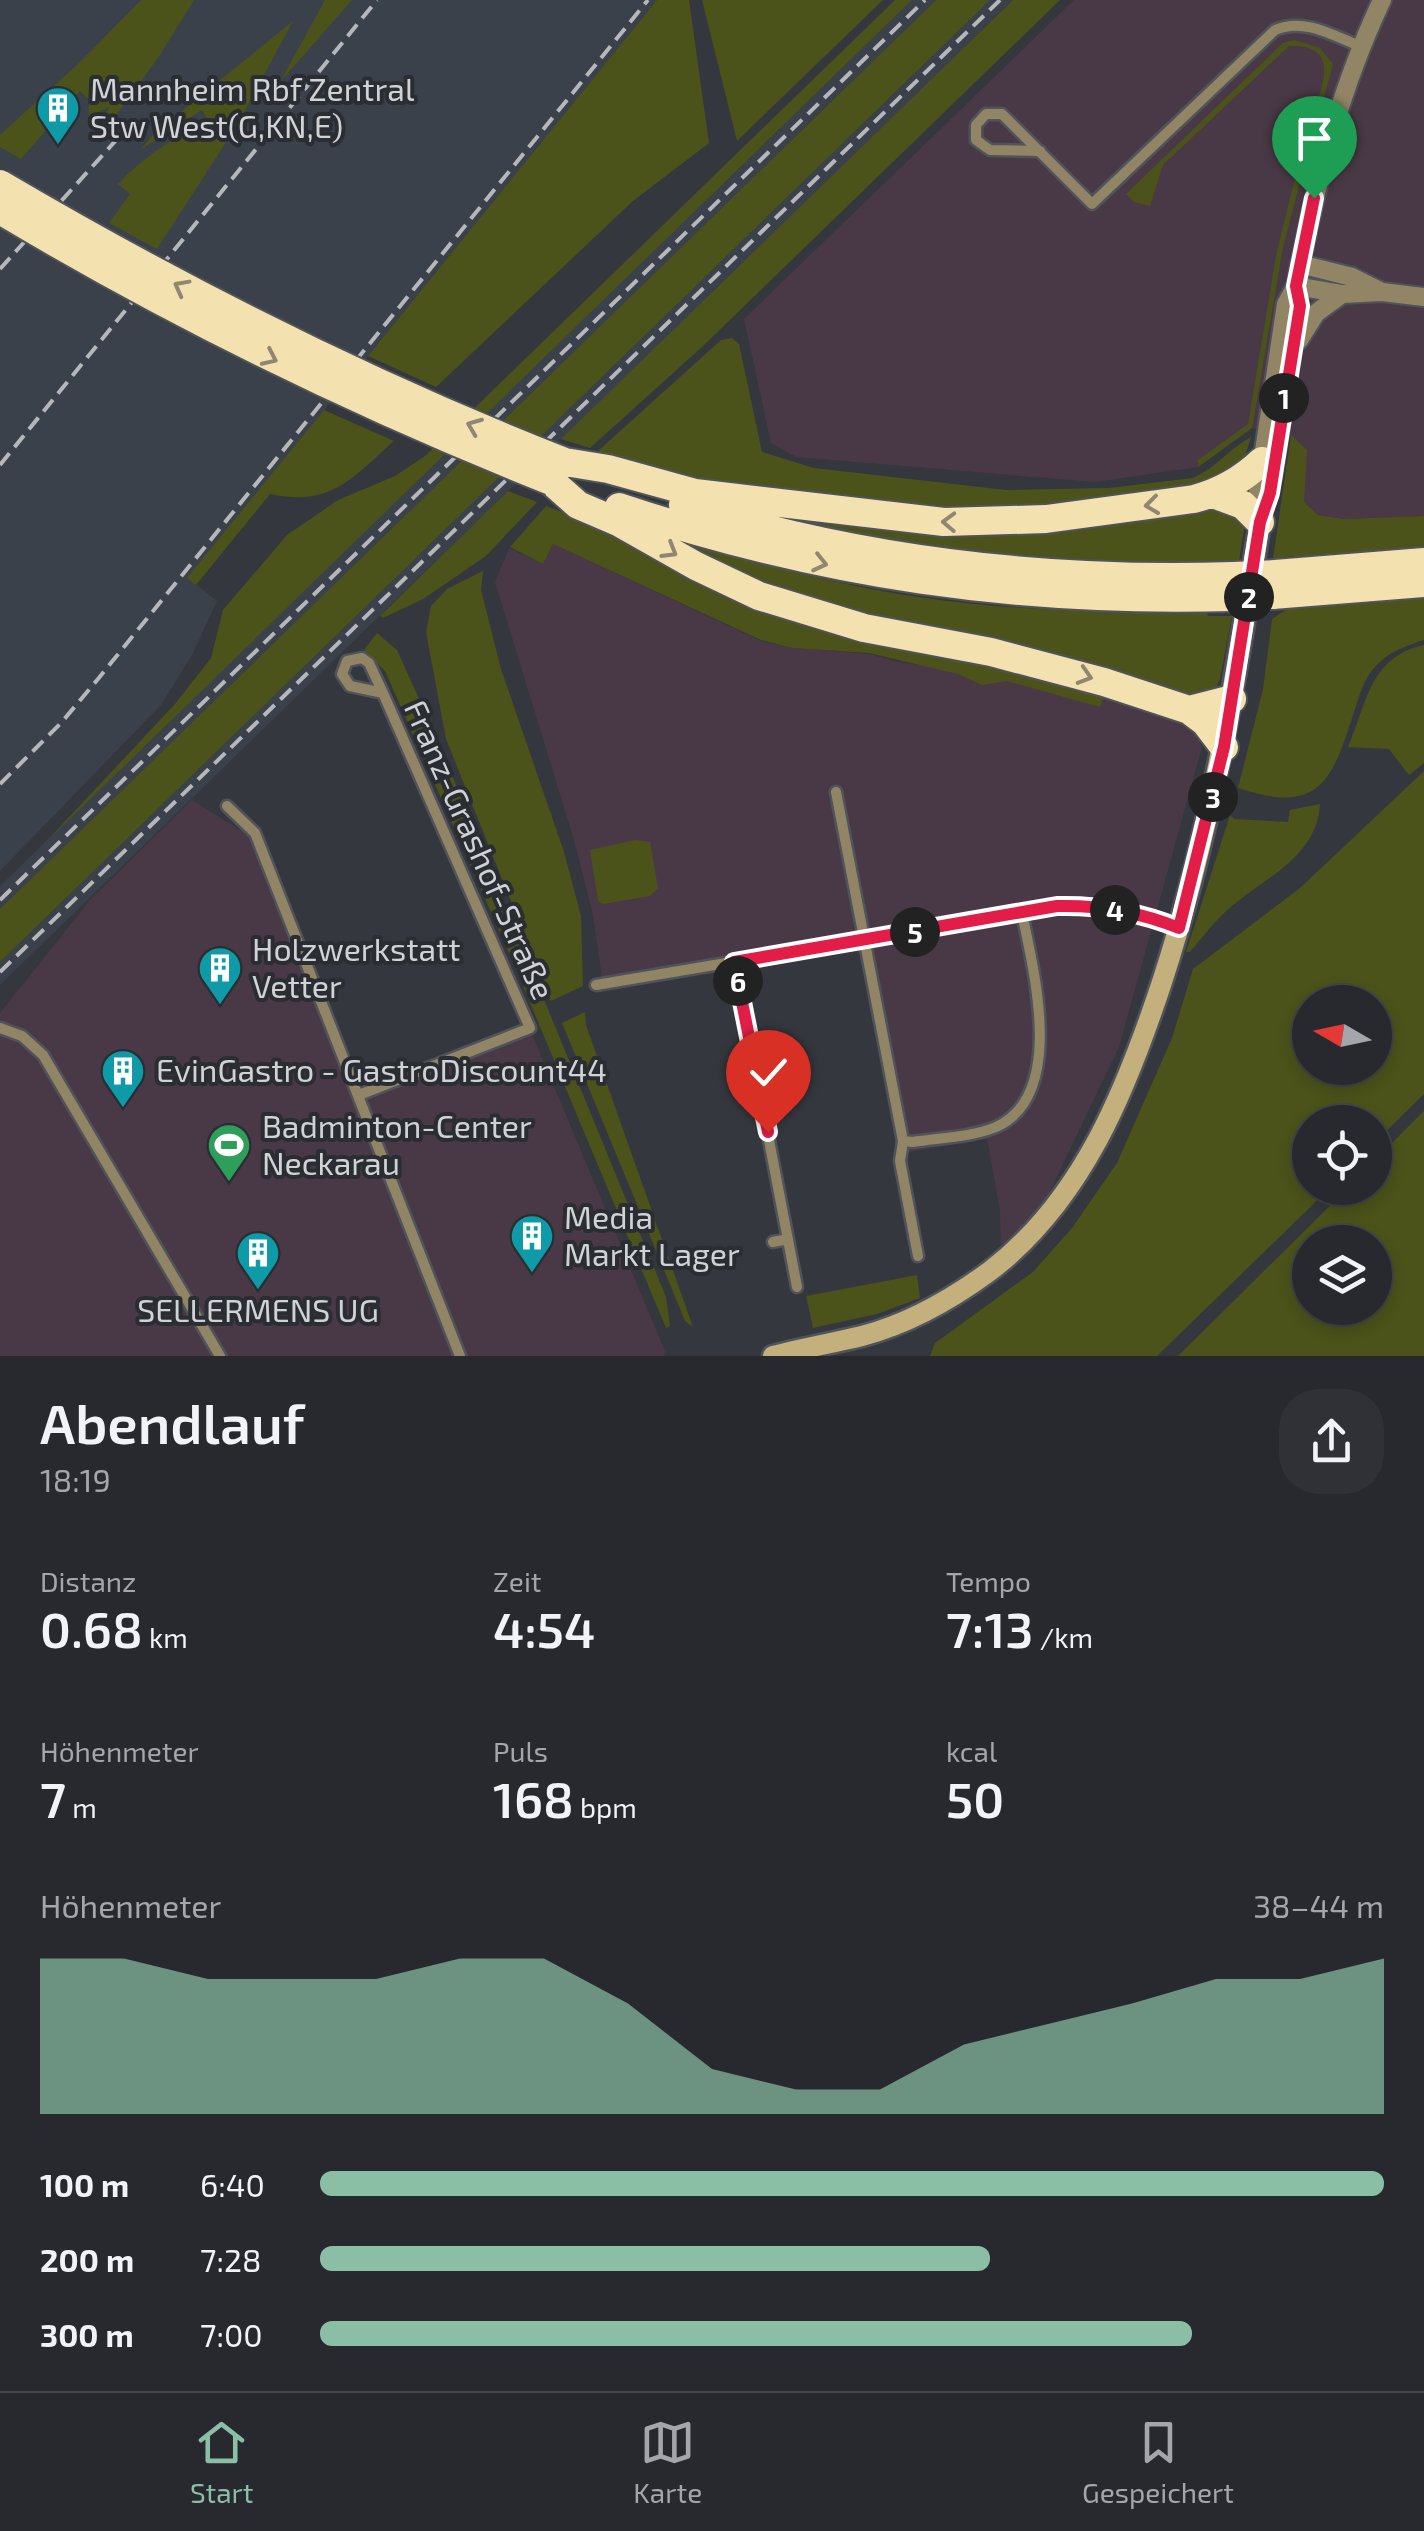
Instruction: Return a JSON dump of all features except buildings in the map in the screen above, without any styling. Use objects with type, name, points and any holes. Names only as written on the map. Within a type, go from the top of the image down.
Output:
[{"type":"highway","points":[[0,184],[278,338],[601,489],[696,494],[944,522],[1046,518],[1213,494],[1244,478],[1262,461]]},
{"type":"highway","points":[[0,210],[249,348],[385,412],[601,489],[898,556],[1074,576],[1233,587],[1424,583]]},
{"type":"highway","points":[[601,489],[620,523],[734,585],[792,608],[864,628],[1047,664],[1189,710],[1205,722],[1224,747]]},
{"type":"highway","points":[[1213,494],[1243,505],[1260,522]]},
{"type":"highway","points":[[1273,585],[1424,562]]},
{"type":"highway","points":[[1189,710],[1232,699]]},
{"type":"main road","points":[[773,1356],[864,1336],[927,1311],[990,1270],[1045,1218],[1079,1172],[1124,1088],[1179,928],[1224,747],[1260,522]]},
{"type":"street","points":[[1260,522],[1258,491],[1286,304],[1296,286],[1328,139],[1382,0]]},
{"type":"street","points":[[1040,151],[987,149],[976,140],[976,125],[986,114],[1002,114],[1040,151],[1092,204],[1275,30],[1304,26],[1362,48]]},
{"type":"street","points":[[1300,264],[1352,277],[1382,292]]},
{"type":"street","points":[[1296,286],[1342,294],[1382,292],[1424,297]]},
{"type":"street","points":[[1260,522],[1270,493],[1300,306],[1296,286]]},
{"type":"street","points":[[1291,353],[1310,320],[1342,294]]},
{"type":"street","name":"Franz-Grashof-Straße","points":[[383,693],[530,1028],[542,1034]]},
{"type":"street","points":[[836,792],[903,1141],[900,1160],[918,1256]]},
{"type":"street","points":[[227,806],[255,832],[460,1356]]},
{"type":"street","points":[[596,985],[1057,906],[1098,907],[1137,914],[1179,928]]},
{"type":"street","points":[[903,1141],[995,1127],[1009,1117],[1025,1096],[1036,1066],[1042,1022],[1022,913]]},
{"type":"street","points":[[734,962],[797,1288]]},
{"type":"street","points":[[0,1028],[22,1036],[43,1056],[220,1356]]},
{"type":"street","name":"Franz-Grashof-Straße","points":[[359,1095],[530,1028]]},
{"type":"street","points":[[773,1242],[788,1239]]},
{"type":"shaded area","points":[[0,0],[657,0],[188,578],[217,601],[192,655],[161,705],[0,871]]},
{"type":"shaded area","points":[[912,0],[936,0],[0,909],[0,886]]},
{"type":"shaded area","points":[[990,0],[1013,0],[0,985],[0,962]]},
{"type":"shaded area","points":[[1074,0],[1424,0],[1424,516],[1344,519],[1318,515],[1304,502],[1291,435],[1252,428],[1198,467],[1095,482],[796,457],[771,443],[744,319]]},
{"type":"shaded area","points":[[553,544],[761,641],[1045,681],[1196,725],[1202,747],[1119,1047],[1039,1214],[1001,1245],[1000,1210],[987,1138],[899,1154],[861,956],[856,951],[604,991],[593,915],[574,840],[495,582],[509,548],[543,564]]},
{"type":"shaded area","points":[[192,800],[250,836],[355,1103],[532,1034],[664,1356],[0,1356],[0,1013],[91,899]]},
{"type":"green space","points":[[141,0],[194,0],[160,55],[96,143],[109,107],[89,117],[89,100],[80,91],[21,159],[0,147],[0,135]]},
{"type":"green space","points":[[325,0],[352,0],[280,82]]},
{"type":"green space","points":[[657,0],[689,0],[709,143],[633,201],[436,387],[368,356]]},
{"type":"green space","points":[[702,0],[883,0],[737,141]]},
{"type":"green space","points":[[895,0],[912,0],[42,846],[175,704],[211,658],[223,610],[287,535],[338,500],[395,476],[425,456]]},
{"type":"green space","points":[[936,0],[990,0],[0,962],[0,909]]},
{"type":"green space","points":[[1013,0],[1060,0],[702,347],[590,448],[561,439]]},
{"type":"green space","points":[[293,21],[236,127],[208,120],[202,110],[140,150],[154,134]]},
{"type":"green space","points":[[1295,40],[1320,48],[1333,64],[1316,126],[1301,118],[1310,121],[1323,83],[1323,61],[1306,47],[1289,46],[1163,165],[1150,206],[1134,202],[1126,194],[1283,43]]},
{"type":"green space","points":[[202,122],[209,129],[232,133],[157,249],[109,223],[130,194],[118,184],[157,150]]},
{"type":"green space","points":[[1296,135],[1311,140],[1283,247],[1252,428],[1198,467],[1198,460],[1248,424],[1276,256],[1304,141]]},
{"type":"green space","points":[[732,338],[739,344],[762,452],[814,468],[1006,490],[1109,488],[1193,478],[1251,437],[1243,463],[1190,492],[1028,515],[750,494],[640,467],[598,451],[721,340]]},
{"type":"green space","points":[[324,410],[394,441],[352,478],[325,493],[309,497],[270,494],[196,585],[187,578]]},
{"type":"green space","points":[[1291,435],[1307,450],[1304,502],[1318,515],[1344,519],[1424,516],[1424,550],[1273,559]]},
{"type":"green space","points":[[508,491],[537,502],[486,556],[423,599],[380,616]]},
{"type":"green space","points":[[546,506],[938,651],[1105,693],[1100,707],[1007,681],[982,685],[958,674],[869,653],[792,648],[761,640],[553,544],[543,564],[510,547]]},
{"type":"green space","points":[[743,506],[813,515],[1228,506],[1245,524],[1239,561],[1109,563],[884,540],[813,527]]},
{"type":"green space","points":[[667,537],[792,572],[954,602],[1232,616],[1220,679],[1201,699],[822,611]]},
{"type":"green space","points":[[483,571],[481,590],[501,669],[564,852],[581,916],[583,986],[551,1001],[446,739],[426,632],[431,606],[447,589]]},
{"type":"green space","points":[[1424,597],[1424,640],[1388,655],[1376,665],[1363,687],[1337,760],[1317,788],[1286,797],[1238,788],[1263,689],[1272,619],[1287,609]]},
{"type":"green space","points":[[377,633],[397,650],[438,741],[666,1297],[670,1326],[666,1328],[510,955],[385,671],[364,650]]},
{"type":"green space","points":[[1424,645],[1424,763],[1409,775],[1389,749],[1348,747],[1372,684],[1381,671],[1406,651]]},
{"type":"green space","points":[[1424,771],[1424,1094],[1392,1125],[1392,1105],[1292,1105],[1292,1205],[1312,1205],[1157,1356],[930,1356],[935,1343],[1033,1272],[1072,1228],[1117,1163],[1172,1038],[1193,969],[1300,888]]},
{"type":"green space","points":[[1320,804],[1316,824],[1297,855],[1235,903],[1186,952],[1230,815],[1234,819],[1288,822],[1290,810]]},
{"type":"green space","points":[[635,840],[650,842],[658,888],[650,896],[603,904],[598,901],[590,850]]},
{"type":"green space","points":[[585,1012],[586,1025],[693,1327],[685,1321],[562,1023]]},
{"type":"green space","points":[[1424,1111],[1424,1356],[1178,1356],[1292,1243],[1292,1325],[1392,1325],[1392,1225],[1311,1225],[1331,1205],[1392,1205],[1392,1143]]},
{"type":"green space","points":[[917,1275],[920,1298],[877,1314],[813,1328],[806,1296]]},
{"type":"railway","points":[[0,465],[377,0]]},
{"type":"railway","points":[[0,784],[98,679],[648,0]]},
{"type":"railway","points":[[0,900],[925,0]]},
{"type":"railway","points":[[0,972],[1000,0]]},
{"type":"railway","points":[[0,269],[118,138]]},
{"type":"place","name":"Mannheim Rbf Zentral Stw West(G,KN,E)","points":[[58,146]]},
{"type":"place","name":"Holzwerkstatt Vetter","points":[[220,1006]]},
{"type":"place","name":"EvinGastro - GastroDiscount44","points":[[123,1109]]},
{"type":"place","name":"Badminton-Center Neckarau","points":[[229,1183]]},
{"type":"place","name":"Media Markt Lager","points":[[532,1274]]},
{"type":"place","name":"SELLERMENS UG","points":[[258,1291]]},
{"type":"route","points":[[768,1132],[734,962],[1057,906],[1098,907],[1137,914],[1179,928],[1224,747],[1260,522],[1270,493],[1300,306],[1296,286],[1314,198]]}]
